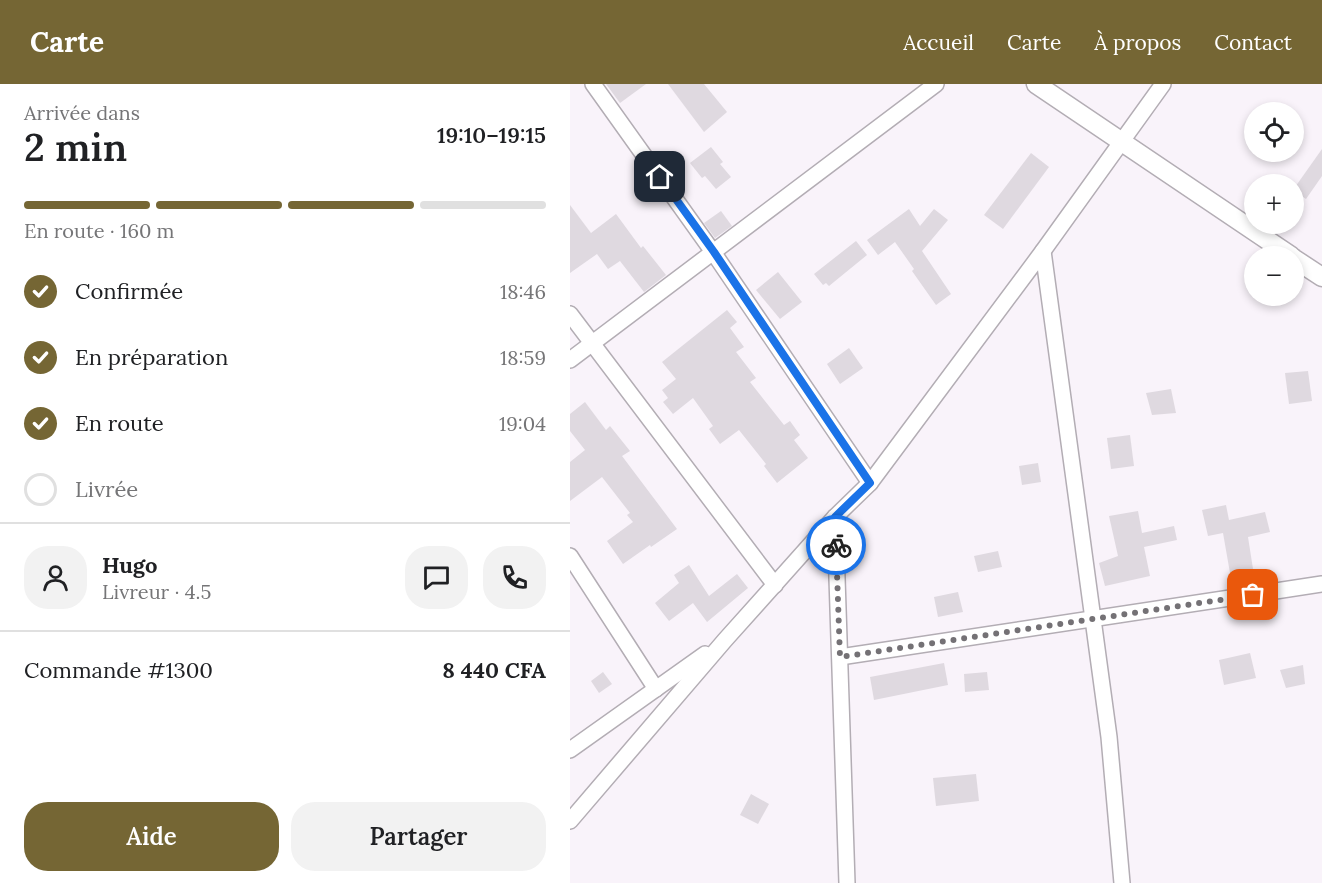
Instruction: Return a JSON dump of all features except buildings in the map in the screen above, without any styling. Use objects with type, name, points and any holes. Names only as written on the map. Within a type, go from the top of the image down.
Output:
[{"type":"street","points":[[593,84],[714,252],[870,483]]},
{"type":"street","points":[[570,360],[936,84]]},
{"type":"street","points":[[1036,84],[1276,246]]},
{"type":"street","points":[[570,822],[725,640],[835,517],[870,483],[1043,251],[1163,84]]},
{"type":"street","points":[[1043,251],[1109,737],[1122,883]]},
{"type":"street","points":[[1304,266],[1322,280]]},
{"type":"street","points":[[570,314],[775,585]]},
{"type":"street","points":[[835,517],[848,883]]},
{"type":"street","points":[[570,556],[656,689]]},
{"type":"street","points":[[840,657],[1322,584]]},
{"type":"street","points":[[570,750],[725,640]]},
{"type":"way so far","points":[[836,545],[840,657],[1253,595]]},
{"type":"route","points":[[660,177],[714,252],[870,483],[835,517],[836,545]]}]
